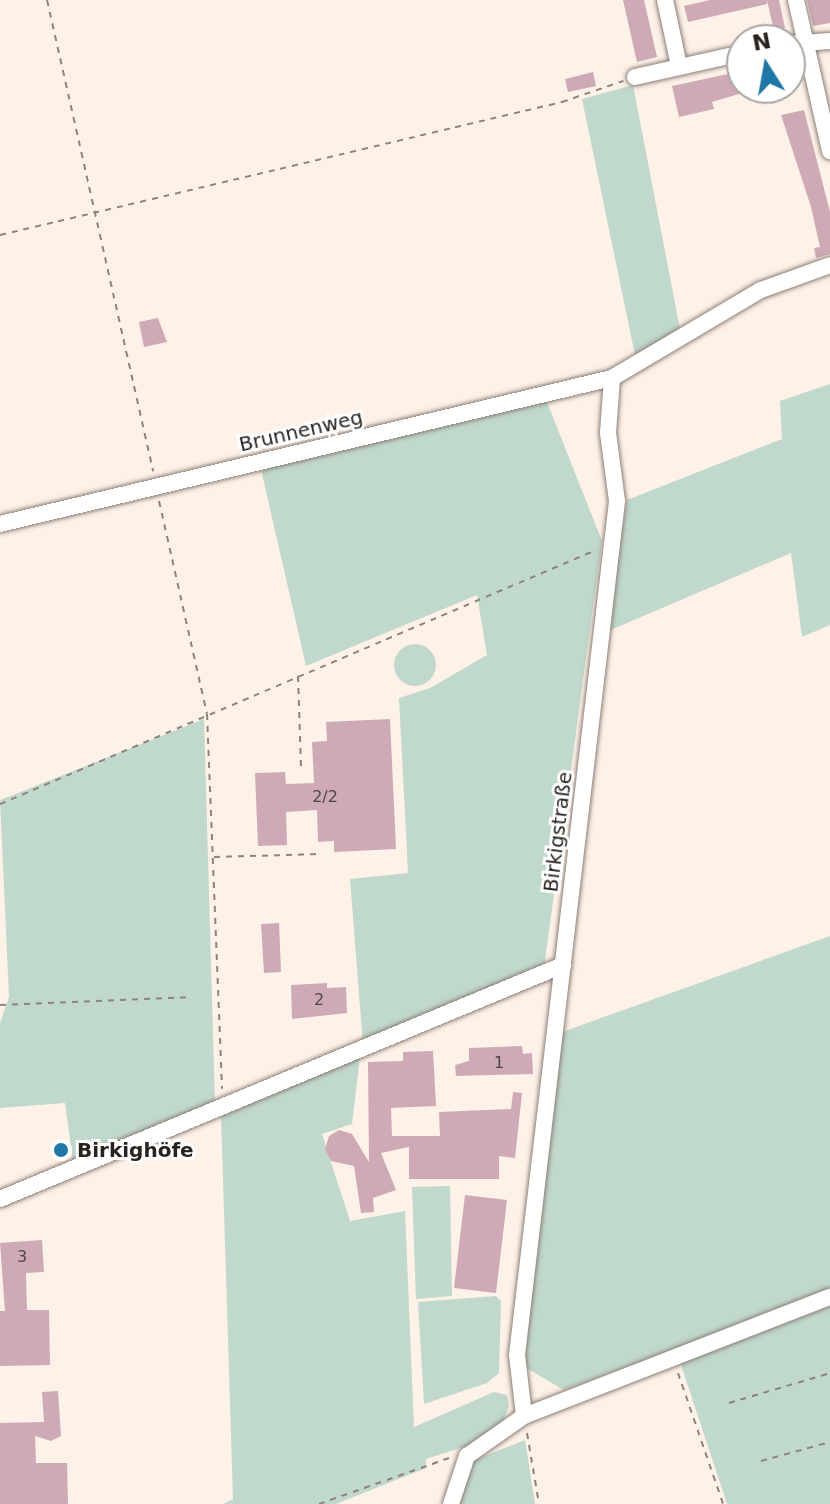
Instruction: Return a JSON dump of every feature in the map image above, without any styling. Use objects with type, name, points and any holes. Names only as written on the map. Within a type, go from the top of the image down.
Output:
[{"type":"street","points":[[665,0],[679,66]]},
{"type":"street","points":[[796,0],[797,24]]},
{"type":"street","points":[[806,42],[830,41]]},
{"type":"street","points":[[635,77],[726,56]]},
{"type":"street","points":[[806,69],[830,151]]},
{"type":"street","points":[[612,378],[761,290],[830,265]]},
{"type":"street","name":"Brunnenweg","points":[[0,524],[612,378]]},
{"type":"street","name":"Birkigstraße","points":[[524,1416],[517,1355],[617,501],[608,433],[612,378]]},
{"type":"street","points":[[0,1199],[563,965]]},
{"type":"street","points":[[451,1504],[467,1456],[524,1416],[830,1297]]},
{"type":"path","points":[[47,0],[207,714],[223,1107]]},
{"type":"path","points":[[0,235],[95,215],[562,102],[635,77]]},
{"type":"path","points":[[0,804],[612,544]]},
{"type":"path","points":[[298,675],[301,767]]},
{"type":"path","points":[[213,857],[319,854]]},
{"type":"path","points":[[0,1005],[187,997]]},
{"type":"path","points":[[671,1360],[723,1504]]},
{"type":"path","points":[[729,1403],[830,1373]]},
{"type":"path","points":[[524,1416],[539,1504]]},
{"type":"path","points":[[761,1461],[830,1442]]},
{"type":"path","points":[[319,1504],[447,1458]]},
{"type":"green space","points":[[633,85],[680,329],[635,355],[582,99]]},
{"type":"green space","points":[[830,384],[830,625],[802,637],[791,553],[606,632],[627,500],[782,439],[780,401]]},
{"type":"green space","points":[[545,397],[602,541],[544,968],[363,1045],[350,879],[408,873],[399,698],[430,688],[487,655],[477,595],[306,666],[260,465]]},
{"type":"green space","points":[[415,644],[430,650],[436,665],[430,680],[415,686],[400,680],[394,665],[400,650]]},
{"type":"green space","points":[[204,719],[215,1102],[73,1161],[65,1103],[0,1108],[0,1023],[9,997],[0,800]]},
{"type":"green space","points":[[830,936],[830,1292],[564,1390],[521,1365],[562,1032]]},
{"type":"green space","points":[[360,1057],[352,1124],[322,1134],[350,1221],[405,1211],[414,1427],[494,1392],[507,1395],[509,1406],[503,1422],[470,1445],[426,1459],[426,1468],[336,1504],[223,1504],[233,1499],[221,1116]]},
{"type":"green space","points":[[450,1186],[452,1296],[416,1299],[412,1187]]},
{"type":"green space","points":[[496,1296],[501,1301],[499,1373],[487,1383],[424,1404],[418,1302]]},
{"type":"green space","points":[[830,1306],[830,1504],[727,1504],[680,1362]]},
{"type":"green space","points":[[525,1440],[535,1504],[458,1504],[462,1479],[474,1460]]},
{"type":"building","points":[[623,0],[644,0],[657,57],[637,62]]},
{"type":"building","points":[[710,0],[767,0],[767,4],[688,22],[684,6]]},
{"type":"building","points":[[767,0],[779,0],[784,24],[772,24]]},
{"type":"building","points":[[807,0],[830,0],[830,23],[813,26]]},
{"type":"building","points":[[593,72],[596,86],[568,92],[565,79]]},
{"type":"building","points":[[726,74],[726,98],[712,102],[714,109],[679,117],[672,86]]},
{"type":"building","points":[[804,110],[830,212],[830,254],[816,258],[814,248],[820,247],[811,207],[781,115]]},
{"type":"building","points":[[158,318],[167,342],[144,347],[139,322]]},
{"type":"building","points":[[390,719],[396,849],[334,852],[334,841],[318,842],[317,810],[286,812],[287,845],[258,846],[255,773],[285,772],[286,784],[314,783],[312,742],[327,741],[326,722]]},
{"type":"building","points":[[279,923],[281,972],[264,973],[261,924]]},
{"type":"building","points":[[327,983],[327,988],[346,987],[347,1013],[292,1019],[291,985]]},
{"type":"building","points":[[522,1046],[523,1054],[532,1053],[533,1074],[456,1076],[455,1065],[469,1061],[469,1048]]},
{"type":"building","points":[[433,1051],[436,1106],[391,1108],[392,1136],[440,1136],[439,1112],[511,1109],[513,1092],[522,1093],[515,1158],[499,1156],[499,1179],[409,1179],[409,1147],[381,1153],[396,1190],[373,1198],[374,1212],[361,1213],[354,1166],[331,1161],[325,1149],[329,1136],[339,1130],[352,1134],[369,1162],[368,1062],[403,1061],[403,1052]]},
{"type":"building","points":[[465,1195],[507,1200],[496,1293],[454,1288]]},
{"type":"building","points":[[42,1240],[44,1272],[26,1273],[27,1310],[49,1310],[50,1365],[0,1366],[0,1311],[5,1311],[0,1243]]},
{"type":"building","points":[[58,1391],[61,1436],[51,1441],[35,1436],[36,1463],[67,1463],[68,1504],[0,1504],[0,1423],[44,1422],[42,1392]]},
{"type":"place","name":"Birkighöfe","points":[[61,1150]]}]
